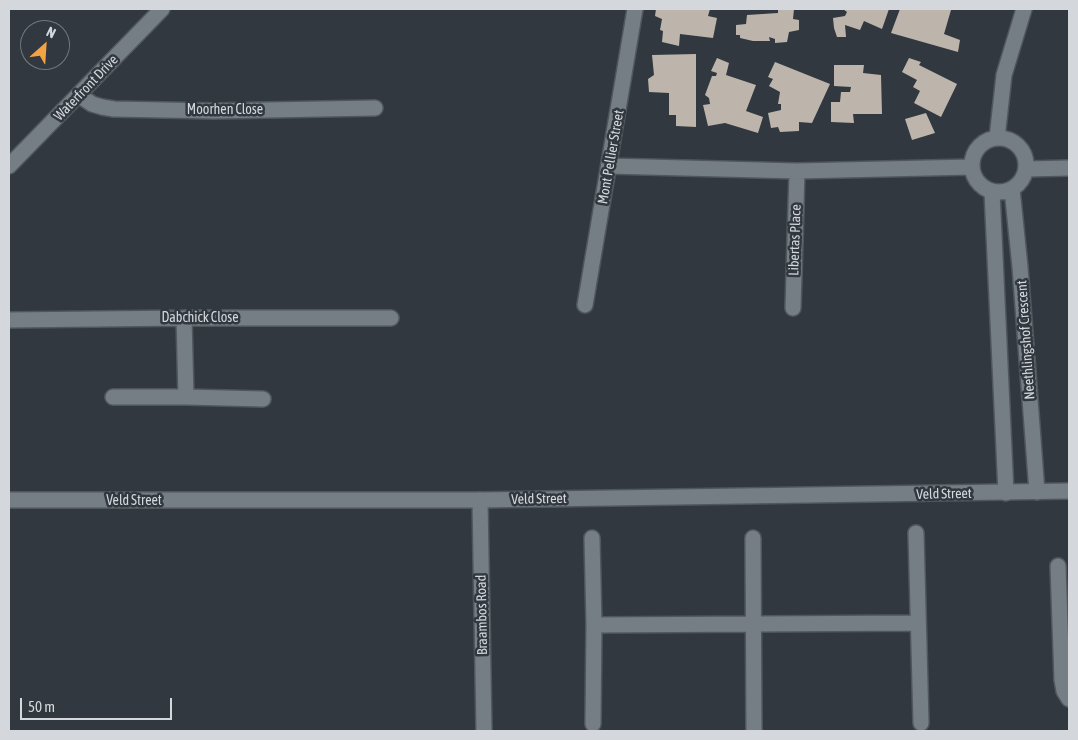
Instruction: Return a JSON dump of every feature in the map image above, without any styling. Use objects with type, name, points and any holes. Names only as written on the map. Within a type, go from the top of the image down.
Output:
[{"type":"street","name":"Waterfront Drive","points":[[9,166],[162,9]]},
{"type":"street","name":"Mont Pellier Street","points":[[585,305],[635,9]]},
{"type":"street","points":[[996,138],[1004,75],[1024,9]]},
{"type":"street","name":"Moorhen Close","points":[[79,95],[92,104],[114,109],[214,111],[375,108]]},
{"type":"street","points":[[996,138],[1009,140],[1019,146],[1025,157],[1026,169],[1018,184],[1012,189],[992,192],[974,178],[971,167],[972,156],[978,147],[986,140],[996,138]]},
{"type":"street","points":[[609,166],[797,171],[971,167]]},
{"type":"street","points":[[1026,169],[1069,168]]},
{"type":"street","name":"Libertas Place","points":[[793,308],[797,171]]},
{"type":"street","name":"Neethlingshof Crescent","points":[[1012,189],[1020,267],[1037,492]]},
{"type":"street","name":"Neethlingshof Crescent","points":[[992,192],[1006,493]]},
{"type":"street","points":[[184,318],[186,397]]},
{"type":"street","name":"Dabchick Close","points":[[9,320],[391,318]]},
{"type":"street","points":[[113,397],[263,399]]},
{"type":"street","name":"Veld Street","points":[[9,500],[480,500],[1069,491]]},
{"type":"street","name":"Braambos Road","points":[[480,500],[484,731]]},
{"type":"street","points":[[916,533],[921,723]]},
{"type":"street","points":[[592,538],[594,625],[593,724]]},
{"type":"street","points":[[753,538],[754,731]]},
{"type":"street","points":[[1058,566],[1062,680],[1064,691],[1069,699]]},
{"type":"street","points":[[594,625],[918,622]]},
{"type":"building","points":[[656,9],[710,9],[708,16],[717,18],[713,38],[680,34],[679,46],[662,42],[663,31],[660,30],[662,19],[655,16]]},
{"type":"building","points":[[778,9],[794,9],[793,19],[799,20],[799,30],[789,32],[787,42],[775,43],[775,39],[769,37],[770,41],[753,41],[736,35],[736,25],[746,24],[747,15],[778,13]]},
{"type":"building","points":[[843,9],[889,9],[882,29],[864,21],[860,30],[845,25],[846,37],[837,37],[833,18],[845,16],[847,12]]},
{"type":"building","points":[[900,9],[951,10],[944,34],[960,40],[958,52],[891,33]]},
{"type":"building","points":[[696,54],[696,127],[676,126],[676,115],[669,115],[669,93],[649,92],[648,79],[654,75],[652,55]]},
{"type":"building","points":[[717,58],[729,63],[726,75],[756,85],[746,111],[763,117],[758,133],[725,123],[708,126],[703,105],[710,104],[709,98],[705,95],[712,76],[716,76],[717,73],[711,71]]},
{"type":"building","points":[[909,58],[921,62],[919,65],[957,84],[941,117],[914,103],[920,91],[913,87],[917,80],[902,72]]},
{"type":"building","points":[[775,62],[830,84],[812,123],[799,122],[799,131],[780,132],[778,127],[771,128],[768,113],[781,110],[781,104],[778,104],[780,92],[769,86],[773,79],[768,77]]},
{"type":"building","points":[[834,65],[864,65],[863,73],[881,75],[882,114],[853,114],[854,123],[831,122],[831,102],[840,102],[841,92],[850,92],[851,87],[834,86]]},
{"type":"building","points":[[926,113],[935,133],[912,140],[905,119]]}]
